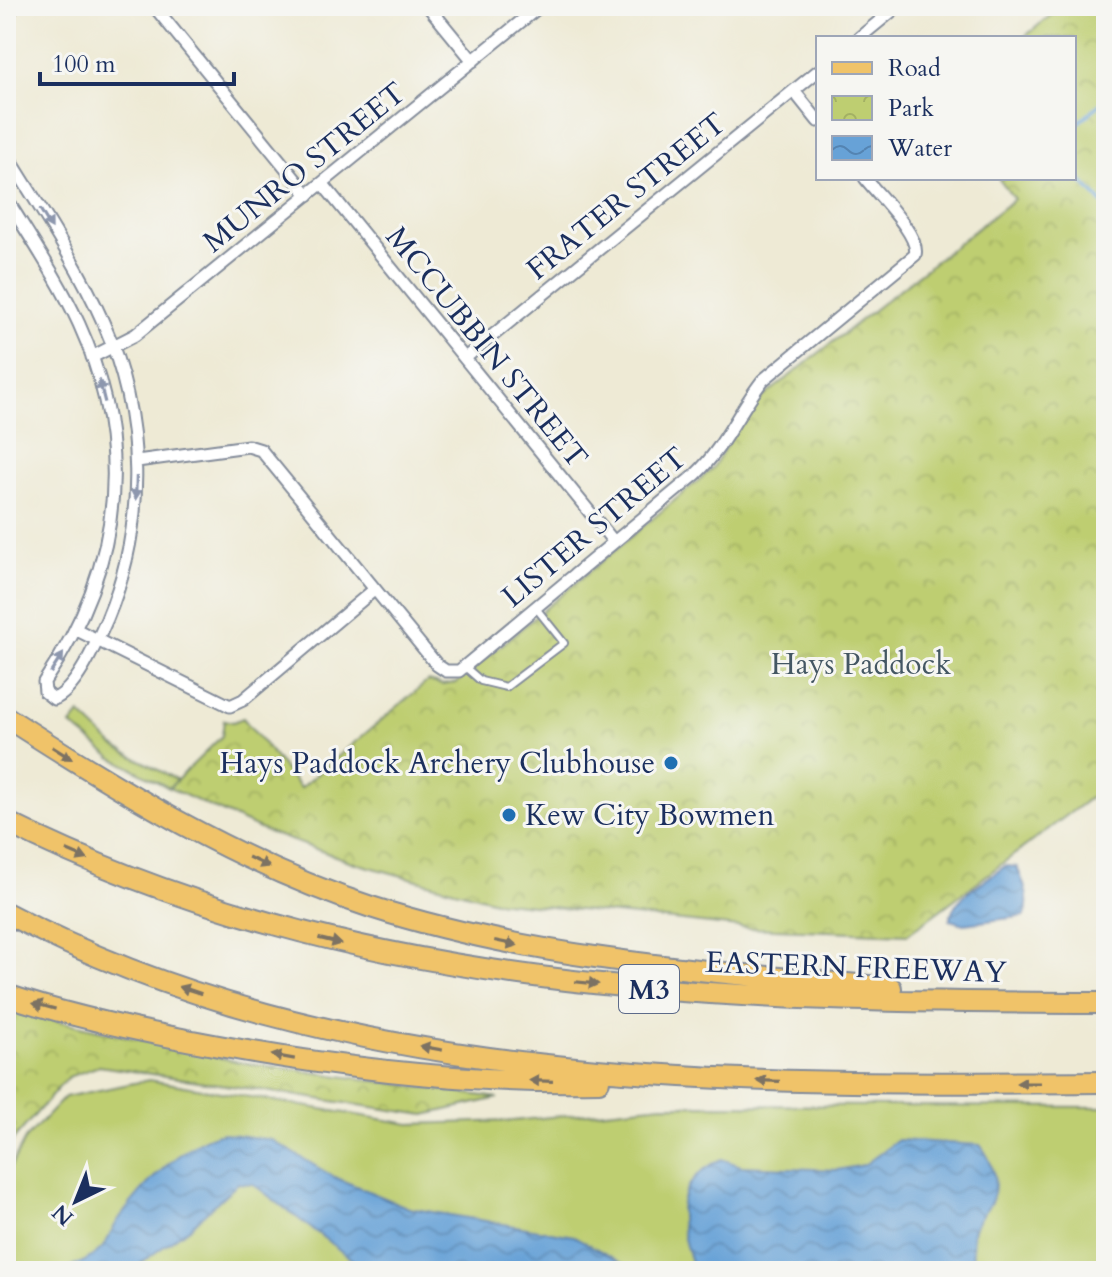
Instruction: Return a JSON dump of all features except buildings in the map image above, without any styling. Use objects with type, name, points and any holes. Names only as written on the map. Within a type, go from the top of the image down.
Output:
[{"type":"highway","points":[[6,717],[189,828],[321,888],[415,921],[511,944],[621,961],[1050,1003]]},
{"type":"highway","name":"EASTERN FREEWAY","points":[[6,822],[126,876],[255,920],[360,947],[476,969],[624,987],[732,994],[1106,1003]]},
{"type":"highway","points":[[6,913],[117,964],[228,1002],[294,1020],[453,1052],[618,1072],[703,1078],[839,1083],[1106,1082]]},
{"type":"highway","points":[[6,995],[168,1036],[358,1070],[561,1082],[703,1078]]},
{"type":"street","points":[[154,6],[308,195]]},
{"type":"street","points":[[428,6],[473,61]]},
{"type":"street","name":"MUNRO STREET","points":[[92,357],[135,335],[540,6]]},
{"type":"street","points":[[861,36],[898,6]]},
{"type":"street","name":"FRATER STREET","points":[[465,358],[816,73]]},
{"type":"street","points":[[794,91],[816,118]]},
{"type":"street","points":[[6,153],[84,284],[113,347],[131,414],[137,461],[131,539],[115,599],[98,640],[64,694],[54,699],[48,697],[43,688],[44,682],[77,630],[105,549],[114,481],[109,422],[92,357],[71,307],[6,198]]},
{"type":"street","name":"LISTER STREET","points":[[465,667],[705,466],[763,380],[909,263],[917,251],[914,238],[867,180]]},
{"type":"street","name":"MCCUBBIN STREET","points":[[322,183],[614,542]]},
{"type":"street","points":[[137,461],[248,446],[261,450],[437,665],[453,672],[465,667]]},
{"type":"street","points":[[77,630],[230,706],[243,700],[375,589]]},
{"type":"lane","points":[[465,667],[481,681],[506,687],[564,643],[536,608]]},
{"type":"green space","name":"Hays Paddock","points":[[1062,6],[1106,6],[1106,786],[908,934],[748,928],[495,901],[355,863],[262,830],[169,788],[222,736],[224,720],[233,722],[243,718],[300,788],[428,681],[442,685],[456,683],[712,469],[748,409],[1014,199],[1000,180],[1076,180],[1076,36],[1025,36]]},
{"type":"green space","points":[[80,714],[114,746],[177,780],[169,788],[111,757],[71,725]]},
{"type":"green space","points":[[6,1009],[239,1062],[498,1098],[425,1115],[99,1066],[68,1077],[6,1148]]},
{"type":"green space","points":[[149,1080],[410,1124],[513,1121],[662,1105],[1106,1107],[1106,1271],[6,1271],[6,1176],[25,1139],[65,1097]]},
{"type":"water","points":[[1005,866],[1017,867],[1020,873],[1027,898],[1025,916],[964,924],[950,920],[952,911],[964,896]]},
{"type":"water","points":[[223,1133],[272,1140],[334,1177],[409,1208],[574,1236],[636,1271],[367,1271],[253,1184],[238,1183],[189,1228],[141,1263],[137,1271],[62,1271],[87,1260],[100,1250],[128,1207],[179,1155],[209,1137]]},
{"type":"water","points":[[898,1140],[980,1145],[988,1157],[993,1171],[994,1193],[974,1228],[972,1271],[694,1271],[684,1237],[681,1207],[692,1181],[705,1169],[722,1159],[741,1166],[837,1170],[864,1165]]},
{"type":"waterway","points":[[1076,124],[1106,99]]},
{"type":"waterway","points":[[1076,175],[1106,207]]},
{"type":"place","name":"Hays Paddock Archery Clubhouse","points":[[671,763]]},
{"type":"place","name":"Kew City Bowmen","points":[[509,815]]}]
